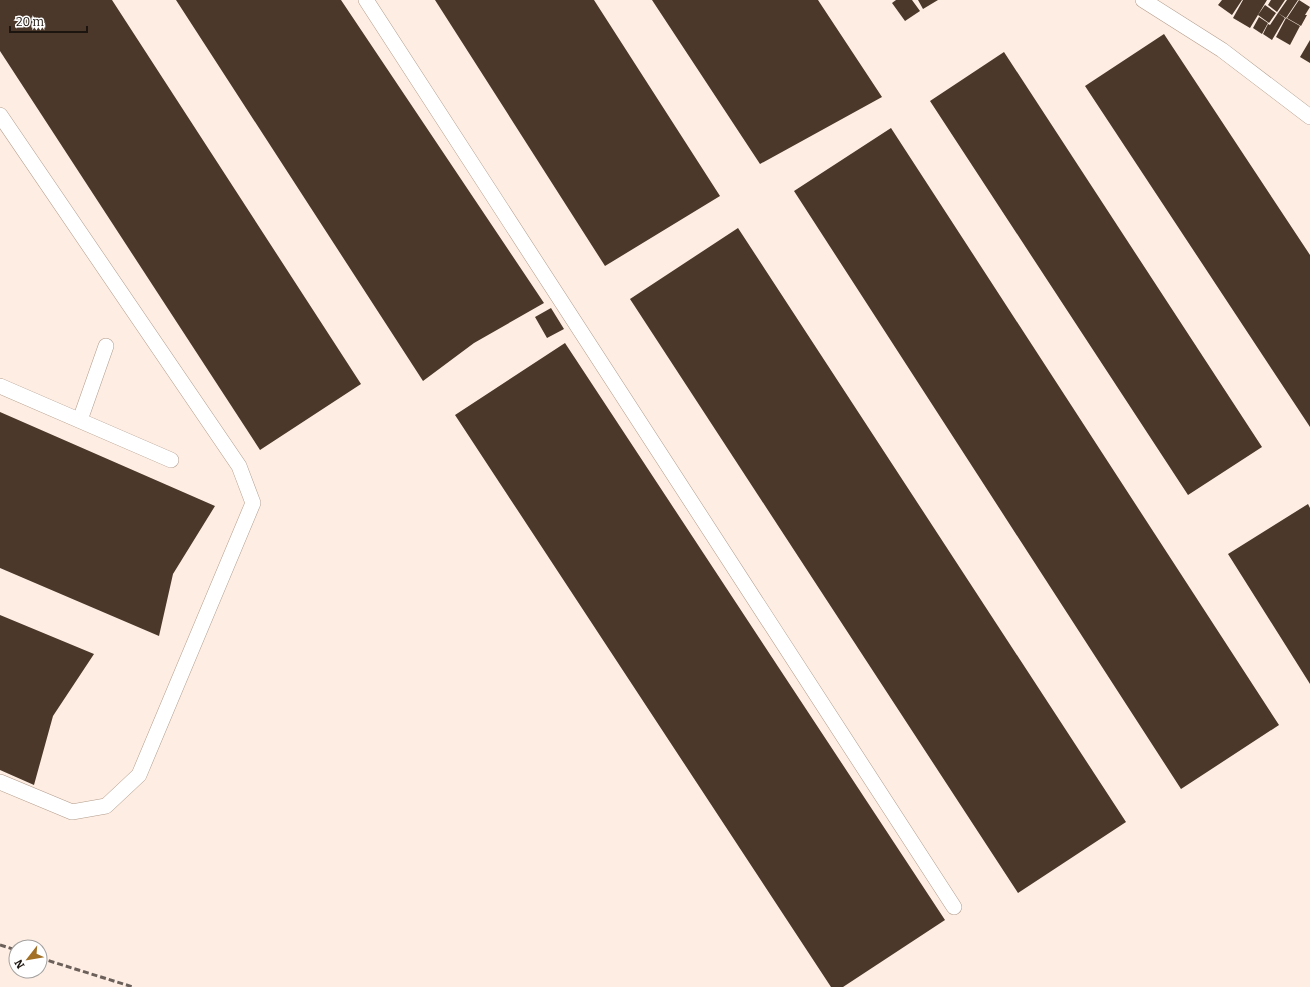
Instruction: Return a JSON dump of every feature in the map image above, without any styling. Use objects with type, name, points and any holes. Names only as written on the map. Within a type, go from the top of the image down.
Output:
[{"type":"lane","points":[[366,0],[954,908]]},
{"type":"lane","points":[[1143,0],[1222,50],[1310,117]]},
{"type":"lane","points":[[0,115],[239,466],[253,503],[139,775],[106,806],[72,812],[0,782]]},
{"type":"lane","points":[[80,420],[106,346]]},
{"type":"lane","points":[[0,386],[171,460]]},
{"type":"building","points":[[0,0],[112,0],[361,384],[260,450],[0,51]]},
{"type":"building","points":[[176,0],[341,0],[544,303],[474,343],[423,381]]},
{"type":"building","points":[[435,0],[594,0],[720,196],[605,266]]},
{"type":"building","points":[[652,0],[818,0],[882,97],[760,164]]},
{"type":"building","points":[[896,0],[912,0],[920,11],[905,21],[892,3]]},
{"type":"building","points":[[918,0],[938,0],[923,9]]},
{"type":"building","points":[[1222,0],[1242,0],[1232,15],[1218,5]]},
{"type":"building","points":[[1243,0],[1267,0],[1250,28],[1233,18]]},
{"type":"building","points":[[1271,0],[1285,0],[1277,12],[1268,5]]},
{"type":"building","points":[[1287,0],[1298,0],[1286,18],[1278,13]]},
{"type":"building","points":[[1299,0],[1310,7],[1301,26],[1287,18]]},
{"type":"building","points":[[1265,5],[1276,13],[1269,23],[1258,15]]},
{"type":"building","points":[[1278,13],[1285,18],[1272,40],[1263,34],[1268,24],[1270,25]]},
{"type":"building","points":[[1259,17],[1268,23],[1262,34],[1253,28]]},
{"type":"building","points":[[1286,18],[1300,26],[1290,45],[1276,37]]},
{"type":"building","points":[[1164,34],[1310,255],[1310,427],[1085,86]]},
{"type":"building","points":[[1310,40],[1310,63],[1300,57]]},
{"type":"building","points":[[1004,52],[1262,447],[1188,495],[930,101]]},
{"type":"building","points":[[891,128],[1279,725],[1181,789],[794,191]]},
{"type":"building","points":[[738,228],[1126,822],[1018,893],[630,299]]},
{"type":"building","points":[[551,308],[564,329],[547,338],[535,317]]},
{"type":"building","points":[[565,343],[945,920],[843,987],[831,987],[455,415]]},
{"type":"building","points":[[0,412],[215,506],[173,574],[159,636],[0,568]]},
{"type":"building","points":[[1308,504],[1310,508],[1310,684],[1228,554]]},
{"type":"building","points":[[0,615],[94,654],[53,716],[34,785],[0,770]]},
{"type":"railway","points":[[0,945],[8,948]]},
{"type":"railway","points":[[48,960],[133,987]]}]
